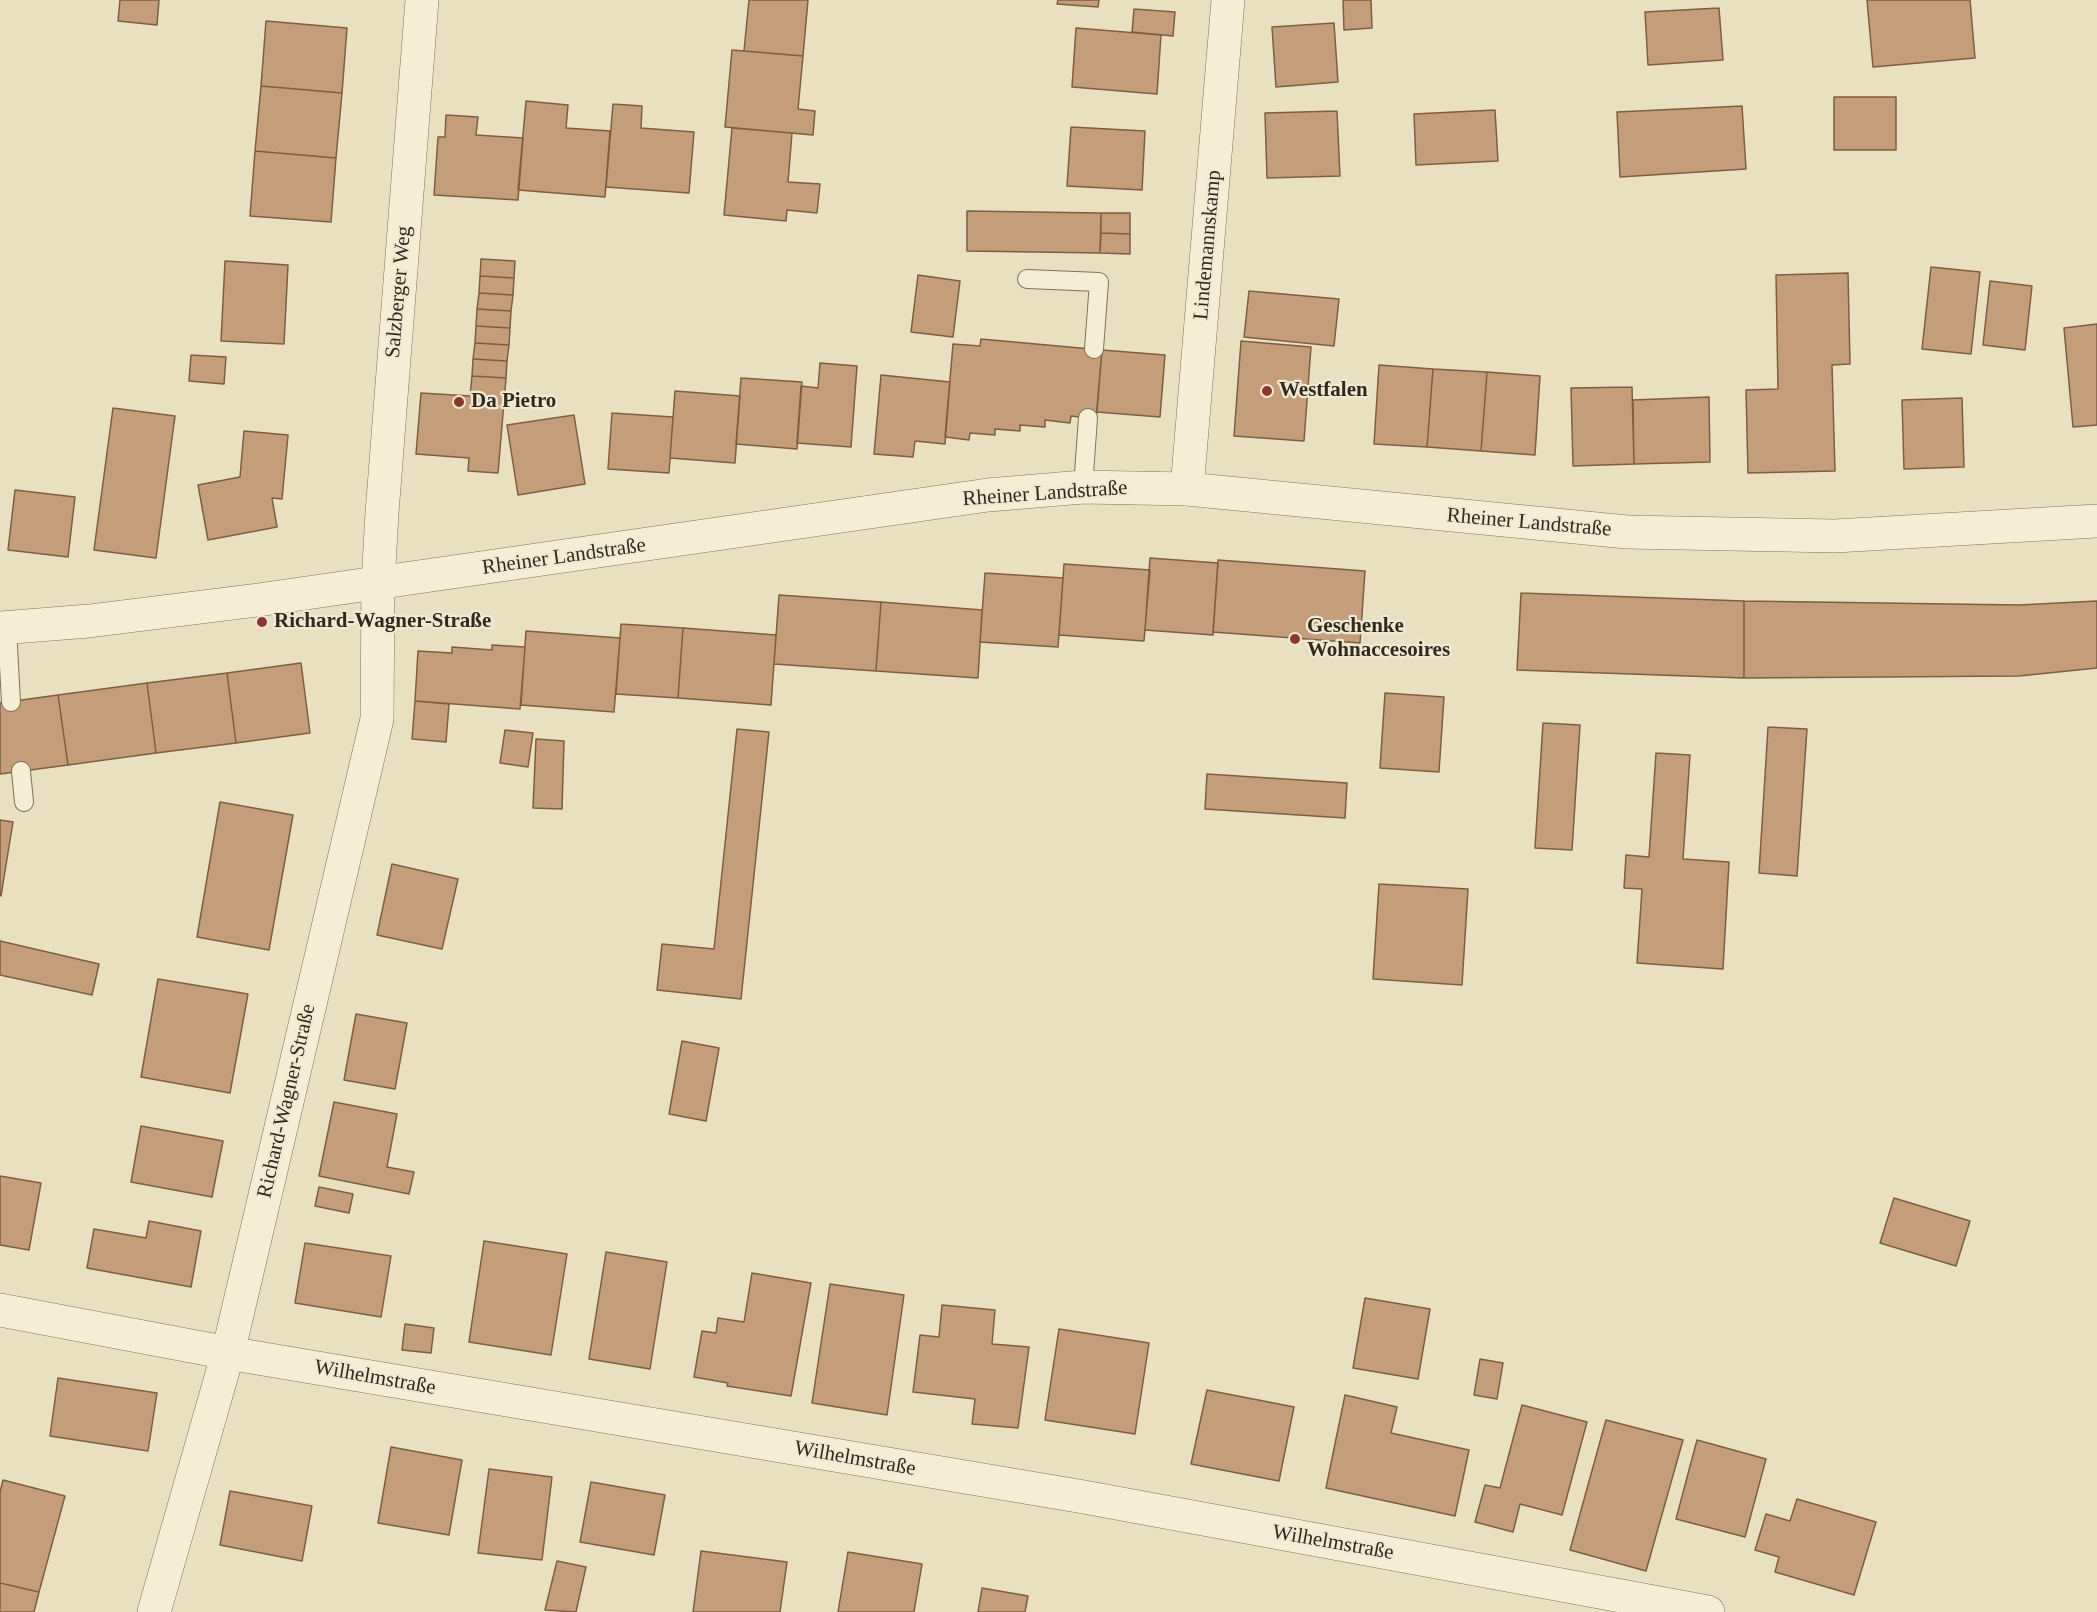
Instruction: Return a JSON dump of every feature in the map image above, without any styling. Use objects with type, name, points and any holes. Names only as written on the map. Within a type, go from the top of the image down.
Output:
[{"type":"street","name":"Salzberger Weg","points":[[378,584],[422,0]]},
{"type":"street","name":"Lindemannskamp","points":[[1187,489],[1228,0]]},
{"type":"street","name":"Rheiner Landstraße","points":[[3,628],[112,619],[378,584],[988,495],[1083,487],[1187,489],[1627,532],[1835,536],[2097,521]]},
{"type":"street","name":"Richard-Wagner-Straße","points":[[154,1612],[228,1353],[377,718],[378,584]]},
{"type":"street","name":"Wilhelmstraße","points":[[0,1310],[228,1353],[1084,1497],[1708,1612]]},
{"type":"lane","points":[[1027,279],[1099,282],[1094,349]]},
{"type":"lane","points":[[1083,487],[1088,418]]},
{"type":"lane","points":[[3,628],[11,702]]},
{"type":"lane","points":[[21,771],[24,802]]},
{"type":"building","points":[[120,0],[159,0],[157,25],[118,21]]},
{"type":"building","points":[[749,0],[808,0],[803,56],[744,51]]},
{"type":"building","points":[[1058,0],[1099,0],[1098,7],[1057,4]]},
{"type":"building","points":[[1343,0],[1371,0],[1372,28],[1344,30]]},
{"type":"building","points":[[1867,0],[1970,0],[1975,58],[1873,67]]},
{"type":"building","points":[[1719,8],[1723,60],[1648,65],[1645,12]]},
{"type":"building","points":[[1134,9],[1175,12],[1173,36],[1132,32]]},
{"type":"building","points":[[266,21],[347,28],[342,93],[261,86]]},
{"type":"building","points":[[1334,23],[1338,82],[1276,87],[1272,27]]},
{"type":"building","points":[[1076,28],[1161,35],[1157,94],[1072,87]]},
{"type":"building","points":[[732,50],[803,56],[798,109],[815,111],[813,135],[725,127]]},
{"type":"building","points":[[261,86],[342,93],[336,158],[255,151]]},
{"type":"building","points":[[1834,97],[1896,97],[1896,150],[1834,150]]},
{"type":"building","points":[[526,101],[568,105],[566,128],[610,131],[605,197],[518,190]]},
{"type":"building","points":[[613,104],[642,106],[641,128],[694,132],[689,193],[606,187]]},
{"type":"building","points":[[1742,106],[1746,169],[1620,177],[1617,112]]},
{"type":"building","points":[[1495,110],[1498,161],[1416,165],[1414,114]]},
{"type":"building","points":[[1337,111],[1340,176],[1267,178],[1265,113]]},
{"type":"building","points":[[446,115],[478,117],[476,135],[523,138],[518,200],[434,195],[438,137],[445,137]]},
{"type":"building","points":[[1071,127],[1145,131],[1142,190],[1067,186]]},
{"type":"building","points":[[732,128],[792,133],[788,182],[820,184],[817,213],[787,210],[786,221],[724,215]]},
{"type":"building","points":[[255,151],[336,158],[331,222],[250,216]]},
{"type":"building","points":[[967,211],[1101,213],[1100,253],[967,251]]},
{"type":"building","points":[[1101,213],[1130,213],[1130,234],[1101,233]]},
{"type":"building","points":[[1101,233],[1130,234],[1130,254],[1100,253]]},
{"type":"building","points":[[481,259],[515,261],[514,278],[480,276]]},
{"type":"building","points":[[225,261],[288,265],[284,344],[221,341]]},
{"type":"building","points":[[1931,267],[1980,272],[1971,354],[1922,349]]},
{"type":"building","points":[[1848,273],[1850,364],[1832,365],[1835,471],[1748,473],[1746,390],[1778,389],[1776,275]]},
{"type":"building","points":[[918,275],[960,281],[953,337],[911,332]]},
{"type":"building","points":[[480,276],[514,278],[513,295],[479,293]]},
{"type":"building","points":[[1990,281],[2032,286],[2025,350],[1983,345]]},
{"type":"building","points":[[1249,291],[1339,299],[1334,346],[1244,337]]},
{"type":"building","points":[[479,293],[513,295],[511,311],[477,309]]},
{"type":"building","points":[[477,309],[511,311],[510,328],[476,326]]},
{"type":"building","points":[[2097,324],[2097,425],[2073,427],[2064,328]]},
{"type":"building","points":[[476,326],[510,328],[509,345],[475,343]]},
{"type":"building","points":[[981,339],[1102,350],[1096,419],[1071,416],[1070,423],[1045,420],[1045,427],[1020,425],[1020,431],[995,429],[995,435],[970,433],[969,440],[945,437],[953,344],[980,346]]},
{"type":"building","points":[[1241,341],[1311,347],[1304,441],[1234,436]]},
{"type":"building","points":[[475,343],[509,345],[507,361],[473,359]]},
{"type":"building","points":[[1102,350],[1165,355],[1160,417],[1097,412]]},
{"type":"building","points":[[191,355],[226,357],[224,384],[189,381]]},
{"type":"building","points":[[473,359],[507,361],[506,378],[472,376]]},
{"type":"building","points":[[820,363],[857,366],[851,447],[797,443],[801,386],[818,388]]},
{"type":"building","points":[[1379,365],[1433,369],[1427,447],[1374,444]]},
{"type":"building","points":[[1433,369],[1487,372],[1481,451],[1427,447]]},
{"type":"building","points":[[1487,372],[1540,376],[1535,455],[1481,451]]},
{"type":"building","points":[[881,375],[950,382],[945,444],[915,441],[913,457],[874,454]]},
{"type":"building","points":[[472,376],[506,378],[498,473],[468,471],[469,458],[416,454],[421,393],[470,396]]},
{"type":"building","points":[[741,378],[802,382],[797,449],[736,444]]},
{"type":"building","points":[[1632,387],[1634,464],[1573,466],[1571,388]]},
{"type":"building","points":[[675,391],[740,396],[735,463],[670,458]]},
{"type":"building","points":[[1709,397],[1710,462],[1634,464],[1633,400]]},
{"type":"building","points":[[1962,398],[1964,467],[1904,469],[1902,400]]},
{"type":"building","points":[[113,408],[175,416],[156,558],[94,550]]},
{"type":"building","points":[[612,413],[673,417],[669,473],[608,469]]},
{"type":"building","points":[[574,415],[585,484],[518,495],[507,425]]},
{"type":"building","points":[[244,431],[288,435],[282,499],[272,498],[277,527],[208,540],[198,485],[240,477]]},
{"type":"building","points":[[15,490],[75,497],[68,557],[8,550]]},
{"type":"building","points":[[1150,558],[1218,563],[1213,635],[1145,630]]},
{"type":"building","points":[[1218,560],[1365,571],[1360,643],[1213,632]]},
{"type":"building","points":[[1064,564],[1150,570],[1144,641],[1059,635]]},
{"type":"building","points":[[985,573],[1063,578],[1058,647],[980,642]]},
{"type":"building","points":[[1521,593],[1744,601],[1744,678],[1517,670]]},
{"type":"building","points":[[779,595],[881,602],[876,671],[774,664]]},
{"type":"building","points":[[1744,601],[2019,605],[2097,601],[2097,668],[2019,676],[1744,678]]},
{"type":"building","points":[[881,602],[982,610],[978,678],[876,671]]},
{"type":"building","points":[[621,624],[683,628],[678,698],[616,694]]},
{"type":"building","points":[[683,628],[776,635],[771,705],[678,698]]},
{"type":"building","points":[[526,631],[620,638],[614,712],[521,705]]},
{"type":"building","points":[[492,645],[525,647],[520,709],[415,701],[418,651],[452,653],[452,647],[492,650]]},
{"type":"building","points":[[301,663],[310,733],[236,743],[227,673]]},
{"type":"building","points":[[227,673],[236,743],[156,753],[147,683]]},
{"type":"building","points":[[147,683],[156,753],[68,765],[58,695]]},
{"type":"building","points":[[1385,693],[1444,697],[1439,772],[1380,768]]},
{"type":"building","points":[[58,695],[68,765],[0,774],[0,703]]},
{"type":"building","points":[[415,701],[449,704],[446,742],[412,739]]},
{"type":"building","points":[[1543,723],[1580,725],[1572,850],[1535,848]]},
{"type":"building","points":[[1768,727],[1807,729],[1797,876],[1759,873]]},
{"type":"building","points":[[737,729],[769,732],[741,999],[657,990],[662,944],[714,949]]},
{"type":"building","points":[[505,730],[533,733],[528,767],[500,763]]},
{"type":"building","points":[[536,739],[564,741],[562,809],[533,808]]},
{"type":"building","points":[[1656,753],[1690,755],[1683,859],[1729,862],[1723,969],[1637,963],[1642,889],[1624,888],[1626,855],[1649,857]]},
{"type":"building","points":[[1207,774],[1347,783],[1345,818],[1205,809]]},
{"type":"building","points":[[220,802],[293,815],[269,950],[197,937]]},
{"type":"building","points":[[0,820],[13,822],[1,896],[0,895]]},
{"type":"building","points":[[392,864],[458,879],[442,949],[377,935]]},
{"type":"building","points":[[1379,884],[1468,889],[1462,985],[1373,979]]},
{"type":"building","points":[[0,941],[99,964],[92,995],[0,975]]},
{"type":"building","points":[[158,979],[248,994],[230,1093],[141,1077]]},
{"type":"building","points":[[356,1014],[407,1023],[395,1089],[344,1080]]},
{"type":"building","points":[[682,1041],[719,1048],[706,1121],[669,1114]]},
{"type":"building","points":[[334,1102],[397,1114],[387,1167],[414,1172],[409,1194],[319,1176]]},
{"type":"building","points":[[141,1126],[223,1141],[212,1197],[131,1182]]},
{"type":"building","points":[[0,1176],[41,1183],[29,1250],[0,1245]]},
{"type":"building","points":[[319,1187],[353,1194],[349,1213],[315,1206]]},
{"type":"building","points":[[1894,1198],[1970,1221],[1956,1266],[1880,1243]]},
{"type":"building","points":[[149,1221],[201,1231],[191,1287],[87,1268],[94,1229],[146,1238]]},
{"type":"building","points":[[484,1241],[567,1254],[551,1355],[469,1342]]},
{"type":"building","points":[[305,1243],[391,1256],[381,1317],[295,1303]]},
{"type":"building","points":[[606,1252],[667,1262],[650,1369],[589,1359]]},
{"type":"building","points":[[752,1273],[811,1283],[791,1396],[727,1386],[728,1383],[694,1377],[702,1331],[716,1333],[718,1318],[744,1322]]},
{"type":"building","points":[[830,1284],[904,1295],[887,1415],[812,1403]]},
{"type":"building","points":[[1365,1298],[1430,1309],[1418,1379],[1353,1368]]},
{"type":"building","points":[[942,1305],[995,1310],[992,1344],[1029,1347],[1018,1428],[972,1424],[975,1399],[913,1392],[920,1335],[939,1337]]},
{"type":"building","points":[[405,1324],[434,1328],[431,1353],[402,1350]]},
{"type":"building","points":[[1059,1329],[1149,1343],[1135,1434],[1045,1420]]},
{"type":"building","points":[[1480,1359],[1503,1363],[1497,1399],[1474,1395]]},
{"type":"building","points":[[58,1378],[157,1393],[148,1451],[50,1436]]},
{"type":"building","points":[[1207,1390],[1294,1407],[1279,1481],[1191,1464]]},
{"type":"building","points":[[1345,1395],[1397,1407],[1391,1433],[1469,1450],[1455,1516],[1326,1488]]},
{"type":"building","points":[[1522,1405],[1587,1422],[1562,1515],[1520,1504],[1513,1532],[1475,1522],[1485,1485],[1500,1488]]},
{"type":"building","points":[[1606,1420],[1683,1440],[1646,1571],[1570,1550]]},
{"type":"building","points":[[1697,1440],[1766,1459],[1745,1537],[1676,1519]]},
{"type":"building","points":[[391,1447],[462,1460],[449,1535],[378,1523]]},
{"type":"building","points":[[489,1469],[552,1477],[542,1560],[478,1553]]},
{"type":"building","points":[[3,1480],[65,1496],[39,1592],[0,1583],[0,1492]]},
{"type":"building","points":[[591,1482],[665,1495],[654,1555],[580,1542]]},
{"type":"building","points":[[230,1491],[312,1506],[302,1561],[220,1545]]},
{"type":"building","points":[[1797,1499],[1876,1522],[1854,1595],[1775,1572],[1779,1557],[1755,1550],[1766,1514],[1790,1521]]},
{"type":"building","points":[[701,1551],[787,1562],[780,1612],[693,1612]]},
{"type":"building","points":[[848,1552],[922,1564],[914,1612],[838,1612]]},
{"type":"building","points":[[557,1561],[586,1567],[576,1612],[545,1610]]},
{"type":"building","points":[[0,1583],[39,1592],[34,1612],[0,1612]]},
{"type":"building","points":[[982,1588],[1028,1596],[1025,1612],[978,1612]]},
{"type":"place","name":"Westfalen","points":[[1267,391]]},
{"type":"place","name":"Da Pietro","points":[[459,402]]},
{"type":"place","name":"Richard-Wagner-Straße","points":[[262,622]]},
{"type":"place","name":"Geschenke Wohnaccesoires","points":[[1295,639]]}]
